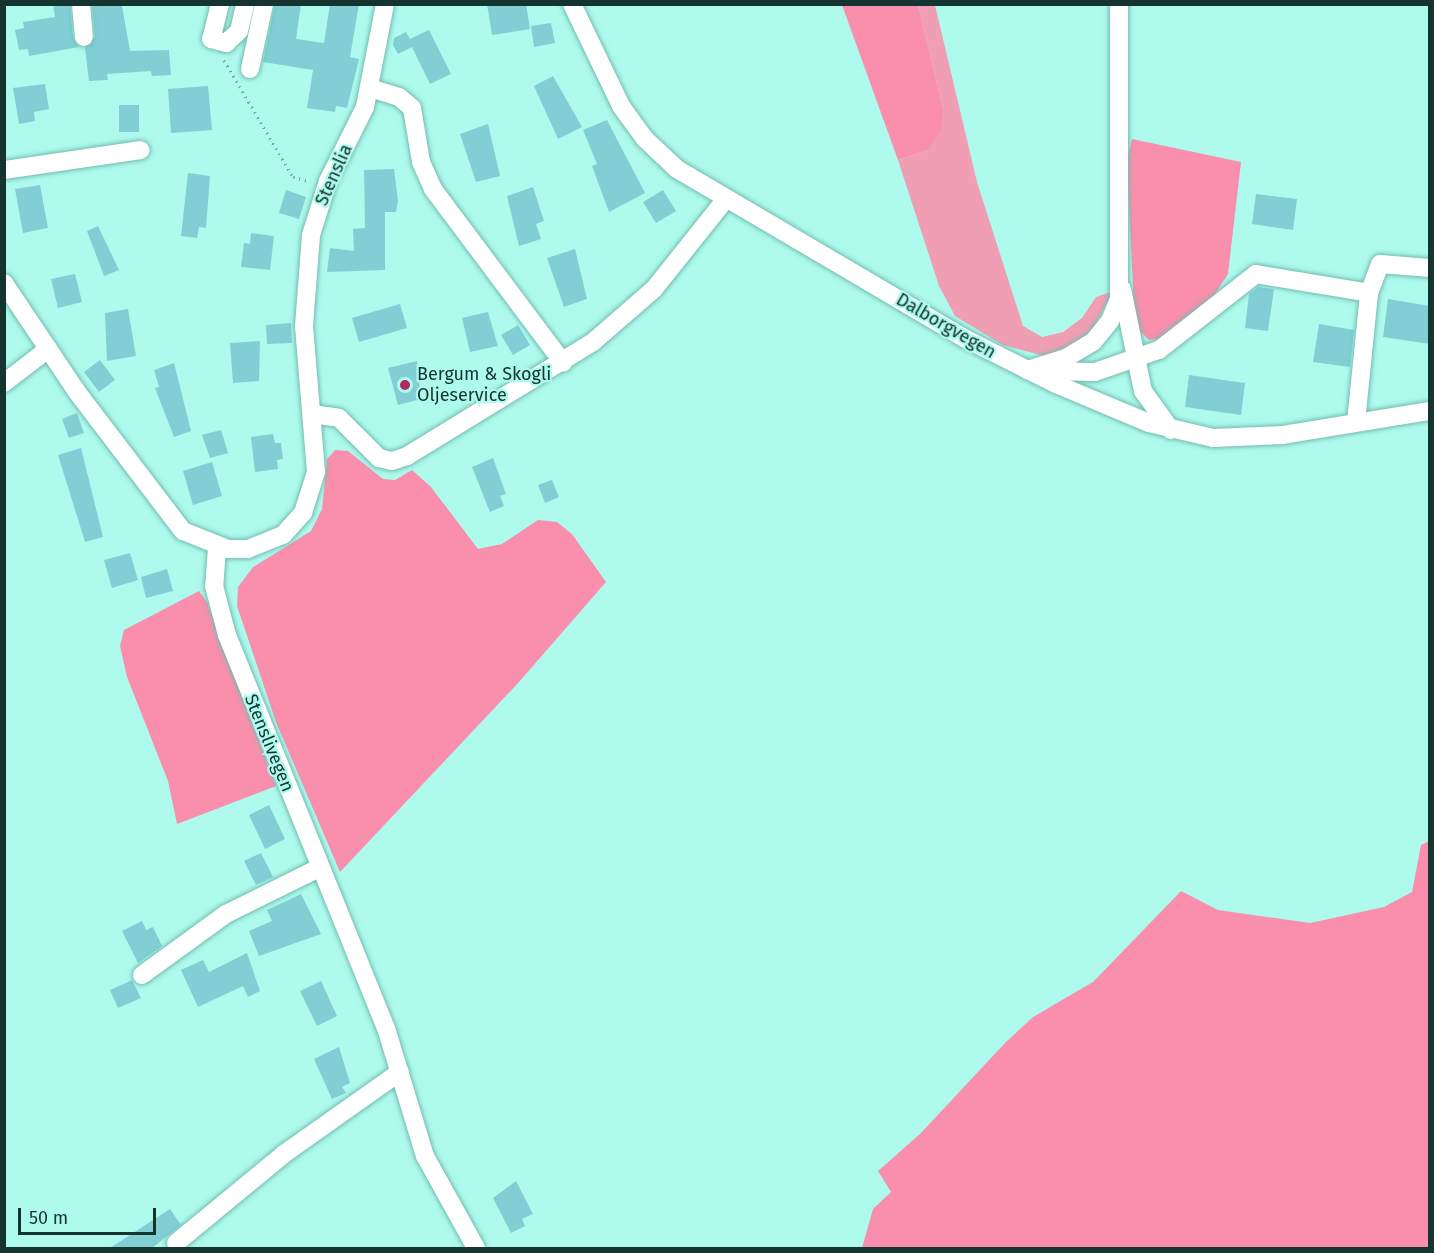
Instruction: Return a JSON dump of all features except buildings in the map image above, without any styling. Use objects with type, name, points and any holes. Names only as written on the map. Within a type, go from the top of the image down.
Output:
[{"type":"street","points":[[81,4],[84,37]]},
{"type":"street","points":[[220,4],[216,41],[236,38],[244,4]]},
{"type":"street","points":[[250,69],[264,4]]},
{"type":"street","name":"Stenslia","points":[[217,548],[248,549],[283,535],[303,513],[316,472],[304,279],[311,235],[328,181],[355,129],[370,88],[385,4]]},
{"type":"street","name":"Dalborgvegen","points":[[572,4],[621,106],[645,139],[677,169],[724,200],[1027,370],[1172,431],[1250,439],[1430,411]]},
{"type":"street","points":[[1119,4],[1121,284],[1136,360],[1149,402],[1172,431]]},
{"type":"street","points":[[370,88],[399,96],[412,108],[421,162],[433,189],[563,363]]},
{"type":"street","points":[[4,170],[141,150]]},
{"type":"street","points":[[312,414],[339,418],[372,454],[392,460],[563,363],[654,289],[724,200]]},
{"type":"street","points":[[1356,422],[1369,293],[1380,264],[1430,267]]},
{"type":"street","points":[[1027,370],[1079,374],[1136,360],[1182,336],[1256,274],[1369,293]]},
{"type":"street","points":[[4,283],[48,349],[167,514],[192,537],[217,548]]},
{"type":"street","points":[[1027,370],[1066,358],[1093,342],[1113,315],[1121,284]]},
{"type":"street","points":[[4,383],[48,349]]},
{"type":"street","name":"Stenslivegen","points":[[217,548],[214,586],[226,636],[319,868],[378,1007],[433,1175],[477,1248]]},
{"type":"street","points":[[142,975],[226,914],[319,868]]},
{"type":"street","points":[[176,1243],[284,1154],[400,1072]]},
{"type":"path","points":[[216,41],[227,70],[293,177],[328,181]]},
{"type":"shaded area","points":[[842,5],[918,5],[943,108],[941,130],[928,150],[898,160]]},
{"type":"shaded area","points":[[918,5],[935,5],[977,182],[1023,326],[1042,337],[1063,332],[1082,318],[1096,297],[1113,291],[1092,331],[1063,350],[1045,356],[1003,345],[955,316],[939,286],[898,160],[928,150],[943,108]]},
{"type":"shaded area","points":[[1132,139],[1241,162],[1228,274],[1210,302],[1163,338],[1149,340],[1140,331],[1134,310],[1127,160]]},
{"type":"shaded area","points":[[335,450],[348,451],[383,479],[395,480],[412,470],[431,487],[478,549],[502,544],[538,520],[557,522],[572,534],[606,582],[519,682],[340,872],[276,722],[237,606],[238,587],[253,567],[311,531],[322,509],[327,459]]},
{"type":"shaded area","points":[[199,591],[207,602],[276,786],[177,824],[168,781],[127,677],[120,646],[124,630]]},
{"type":"shaded area","points":[[1429,841],[1429,1248],[862,1248],[873,1209],[891,1192],[878,1171],[920,1134],[1005,1043],[1033,1017],[1093,982],[1181,891],[1218,910],[1310,923],[1384,907],[1412,892],[1421,845]]},
{"type":"place","name":"Bergum & Skogli Oljeservice","points":[[405,385]]}]
